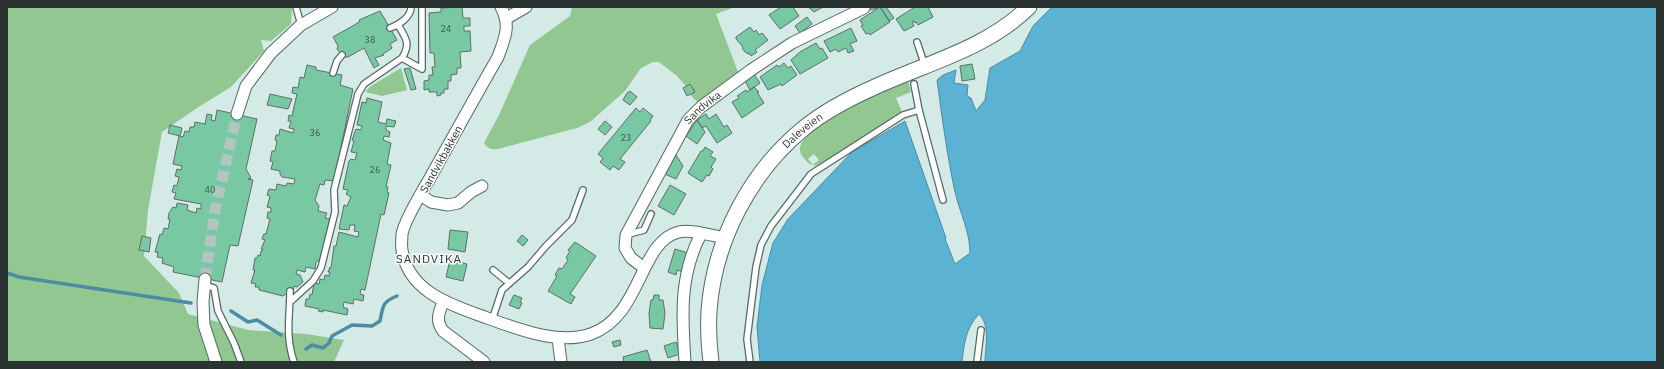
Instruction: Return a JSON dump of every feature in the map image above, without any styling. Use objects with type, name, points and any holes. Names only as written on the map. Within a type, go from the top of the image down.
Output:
[{"type":"main road","name":"Daleveien","points":[[711,362],[708,336],[709,310],[714,275],[725,238],[741,205],[760,176],[783,147],[804,127],[829,110],[854,96],[985,40],[1008,26],[1029,7]]},
{"type":"street","points":[[238,114],[246,86],[271,53],[301,25],[332,7]]},
{"type":"street","points":[[501,7],[507,18],[526,7]]},
{"type":"street","name":"Sandvika","points":[[626,235],[688,120],[701,107],[751,70],[792,43],[864,8]]},
{"type":"street","name":"Sandvikbakken","points":[[507,18],[506,37],[498,57],[421,195],[402,233],[402,249],[408,269],[415,281],[443,302],[492,320],[558,338],[575,338],[593,333],[610,323],[623,310],[633,293],[653,251],[669,236],[678,232],[689,231],[725,238]]},
{"type":"street","points":[[421,195],[431,202],[448,205],[458,203],[471,192],[482,186]]},
{"type":"street","points":[[685,362],[682,321],[684,282],[701,234]]},
{"type":"street","points":[[626,235],[625,248],[631,258],[644,268]]},
{"type":"street","points":[[205,282],[203,302],[204,324],[216,362]]},
{"type":"street","points":[[443,302],[437,320],[439,326],[443,331],[484,362]]},
{"type":"street","points":[[558,338],[561,362]]},
{"type":"lane","points":[[296,7],[301,25]]},
{"type":"lane","points":[[390,28],[398,25],[411,11],[411,7]]},
{"type":"lane","points":[[402,58],[422,69],[422,7]]},
{"type":"lane","points":[[290,302],[313,281],[321,268],[335,212],[334,190],[358,94],[364,84],[402,58],[408,47],[405,37],[398,25]]},
{"type":"lane","points":[[917,42],[925,66]]},
{"type":"lane","points":[[333,73],[337,61],[342,55]]},
{"type":"lane","points":[[914,84],[919,110],[944,200]]},
{"type":"lane","points":[[750,362],[747,339],[756,267],[761,245],[771,226],[811,174],[903,115],[919,110]]},
{"type":"lane","points":[[492,320],[502,290],[528,267],[546,246],[572,220],[583,190]]},
{"type":"lane","points":[[626,235],[644,230],[651,214]]},
{"type":"lane","points":[[493,270],[509,283]]},
{"type":"lane","points":[[205,282],[214,288],[218,311],[234,343],[241,362]]},
{"type":"lane","points":[[290,291],[288,314],[289,339],[294,362]]},
{"type":"lane","points":[[977,362],[981,330]]},
{"type":"green space","points":[[7,7],[292,7],[291,24],[271,41],[261,40],[264,51],[231,87],[162,132],[148,210],[144,256],[179,293],[188,314],[248,330],[306,334],[344,340],[334,362],[7,362]]},
{"type":"green space","points":[[572,7],[735,7],[716,14],[738,72],[699,103],[693,98],[677,76],[659,62],[653,62],[641,68],[625,91],[590,122],[577,128],[498,149],[488,148],[484,143],[500,113],[530,45],[570,16]]},
{"type":"green space","points":[[401,68],[407,90],[382,96],[365,92],[371,86]]},
{"type":"green space","points":[[908,81],[911,92],[896,98],[902,112],[821,164],[813,166],[814,163],[819,160],[814,154],[808,159],[812,163],[811,165],[803,158],[800,148],[805,139],[815,129],[830,118],[882,90]]},
{"type":"water","points":[[1052,7],[1657,7],[1657,362],[985,362],[986,331],[983,319],[979,314],[968,330],[962,362],[760,362],[757,327],[762,285],[773,243],[788,219],[852,152],[905,121],[955,264],[970,253],[967,230],[957,200],[952,178],[937,80],[943,75],[956,70],[954,83],[968,85],[967,96],[971,98],[976,111],[985,100],[990,68],[1020,51],[1033,26]]},
{"type":"building","points":[[462,7],[463,18],[470,18],[470,26],[464,26],[464,31],[470,31],[471,51],[460,52],[461,68],[457,68],[457,74],[451,75],[451,81],[448,81],[448,89],[444,89],[444,93],[437,96],[437,92],[429,92],[429,89],[424,90],[424,81],[429,80],[429,75],[433,75],[432,67],[435,67],[434,53],[430,53],[429,13],[441,12],[441,8]]},
{"type":"building","points":[[781,7],[793,7],[799,16],[780,29],[769,15]]},
{"type":"building","points":[[808,7],[823,7],[814,12]]},
{"type":"building","points":[[870,7],[880,7],[871,10]]},
{"type":"building","points":[[880,7],[886,7],[894,18],[889,21]]},
{"type":"building","points":[[880,7],[890,22],[870,35],[869,33],[866,34],[861,26],[863,25],[860,20]]},
{"type":"building","points":[[915,7],[928,7],[933,17],[918,25],[914,21],[912,22],[914,26],[904,31],[896,19]]},
{"type":"building","points":[[380,11],[397,40],[390,44],[392,48],[383,54],[384,55],[375,58],[379,65],[374,68],[364,48],[348,57],[343,57],[337,49],[338,46],[333,37],[356,24],[360,21],[359,20]]},
{"type":"building","points":[[807,17],[812,24],[800,33],[795,26]]},
{"type":"building","points":[[750,27],[754,32],[756,30],[759,35],[762,33],[768,40],[755,50],[757,52],[751,56],[749,53],[748,54],[745,52],[742,48],[743,47],[736,39],[736,37]]},
{"type":"building","points":[[851,28],[857,41],[850,44],[854,51],[848,53],[846,48],[838,52],[836,49],[830,52],[824,41]]},
{"type":"building","points":[[816,43],[820,49],[822,48],[828,58],[800,74],[791,60],[800,52]]},
{"type":"building","points":[[784,63],[788,68],[791,66],[797,75],[782,86],[781,84],[768,90],[760,77],[777,65],[779,67]]},
{"type":"building","points":[[972,64],[975,79],[962,81],[960,66]]},
{"type":"building","points":[[307,65],[316,67],[316,70],[342,75],[340,85],[353,89],[334,181],[325,180],[324,185],[320,184],[315,200],[319,206],[318,211],[327,213],[325,218],[330,219],[322,258],[316,262],[315,269],[306,267],[305,272],[297,270],[296,274],[300,275],[303,282],[297,287],[294,286],[293,291],[287,290],[287,293],[283,296],[259,290],[259,287],[255,287],[256,284],[251,283],[255,270],[253,270],[255,258],[257,258],[258,255],[260,256],[263,249],[261,249],[265,240],[262,239],[264,234],[266,234],[270,219],[267,218],[268,212],[271,212],[271,208],[267,207],[270,196],[267,195],[269,189],[276,190],[277,184],[286,186],[287,183],[294,184],[295,179],[282,177],[280,171],[271,169],[273,162],[270,161],[272,151],[275,151],[277,141],[275,140],[276,135],[279,135],[280,129],[293,133],[294,129],[289,128],[291,121],[288,121],[289,115],[292,116],[297,94],[292,93],[293,87],[298,88],[300,77],[304,78]]},
{"type":"building","points":[[410,68],[416,89],[411,90],[404,69]]},
{"type":"building","points":[[754,74],[760,83],[750,90],[745,81]]},
{"type":"building","points":[[690,84],[695,92],[687,96],[683,88]]},
{"type":"building","points":[[754,87],[759,92],[757,92],[764,103],[742,118],[732,102],[739,98],[737,96]]},
{"type":"building","points":[[630,91],[637,97],[630,105],[623,100]]},
{"type":"building","points":[[270,94],[292,99],[288,109],[267,105]]},
{"type":"building","points":[[367,98],[382,102],[378,122],[386,124],[387,119],[396,121],[394,127],[386,126],[386,130],[390,132],[389,137],[384,136],[383,140],[391,143],[387,164],[391,165],[386,187],[388,187],[387,192],[389,193],[384,215],[381,214],[365,290],[361,289],[360,294],[364,295],[363,301],[354,299],[353,304],[344,302],[343,307],[348,309],[347,315],[323,310],[323,312],[318,311],[319,309],[305,306],[306,299],[309,299],[310,294],[312,295],[314,283],[319,284],[320,279],[324,280],[325,275],[329,276],[330,272],[328,272],[330,267],[331,268],[334,246],[336,246],[339,232],[358,237],[359,232],[354,231],[355,225],[350,225],[349,230],[339,229],[344,205],[347,206],[351,197],[346,194],[348,190],[343,189],[349,161],[351,159],[355,160],[357,153],[351,152],[354,141],[352,140],[356,129],[361,130],[362,126],[357,125],[362,102],[366,103]]},
{"type":"building","points":[[636,108],[640,112],[643,108],[653,116],[650,120],[651,121],[620,159],[625,162],[619,170],[613,166],[610,170],[600,162],[603,158],[598,154]]},
{"type":"building","points":[[217,110],[257,119],[246,169],[251,178],[248,179],[253,180],[238,246],[230,245],[222,282],[173,272],[174,267],[162,263],[163,258],[157,257],[158,252],[155,252],[160,234],[162,235],[164,228],[168,229],[170,219],[168,219],[169,213],[173,207],[176,208],[177,203],[188,205],[187,210],[196,213],[197,208],[201,209],[201,204],[174,199],[176,193],[172,192],[174,185],[177,186],[179,177],[175,176],[177,169],[181,170],[182,166],[173,164],[179,136],[183,137],[185,131],[189,132],[190,127],[194,127],[195,122],[205,124],[207,114],[212,115],[211,120],[215,121]]},
{"type":"building","points":[[706,114],[709,119],[716,114],[724,127],[727,125],[732,133],[717,143],[706,126],[702,128],[697,120]]},
{"type":"building","points":[[697,120],[705,132],[697,144],[686,136]]},
{"type":"building","points":[[605,121],[612,127],[605,135],[598,129]]},
{"type":"building","points":[[170,125],[182,128],[180,136],[168,133]]},
{"type":"building","points":[[705,147],[713,152],[710,156],[716,159],[711,167],[713,169],[709,176],[707,175],[702,182],[688,173]]},
{"type":"building","points":[[676,155],[683,166],[676,179],[665,174]]},
{"type":"building","points":[[670,185],[686,194],[674,215],[658,206]]},
{"type":"building","points":[[450,230],[468,232],[465,252],[448,249]]},
{"type":"building","points":[[522,235],[528,240],[523,246],[517,241]]},
{"type":"building","points":[[142,236],[151,238],[149,252],[139,250]]},
{"type":"building","points":[[575,242],[596,256],[570,294],[575,297],[571,304],[548,291],[557,276],[555,275],[559,268],[562,269],[568,260],[566,258],[570,251],[568,250]]},
{"type":"building","points":[[675,249],[688,253],[683,272],[677,270],[676,275],[668,272]]},
{"type":"building","points":[[450,260],[467,264],[463,281],[446,277]]},
{"type":"building","points":[[514,295],[522,298],[520,302],[522,303],[519,309],[509,305]]},
{"type":"building","points":[[654,295],[659,295],[659,300],[663,300],[665,313],[663,329],[650,328],[649,313],[651,300],[653,300]]},
{"type":"building","points":[[620,340],[621,345],[614,347],[612,342]]},
{"type":"building","points":[[676,342],[680,354],[668,358],[664,346]]},
{"type":"building","points":[[647,350],[651,362],[624,362],[623,357]]},
{"type":"waterway","points":[[7,273],[19,277],[191,303]]},
{"type":"waterway","points":[[306,349],[312,345],[323,348],[329,343],[332,336],[352,325],[372,326],[380,321],[384,305],[388,300],[397,296]]},
{"type":"waterway","points":[[231,311],[248,322],[257,320],[281,335]]},
{"type":"tunnel","points":[[205,279],[215,210],[237,114]]},
{"type":"district","name":"SANDVIKA","points":[[429,258]]}]
